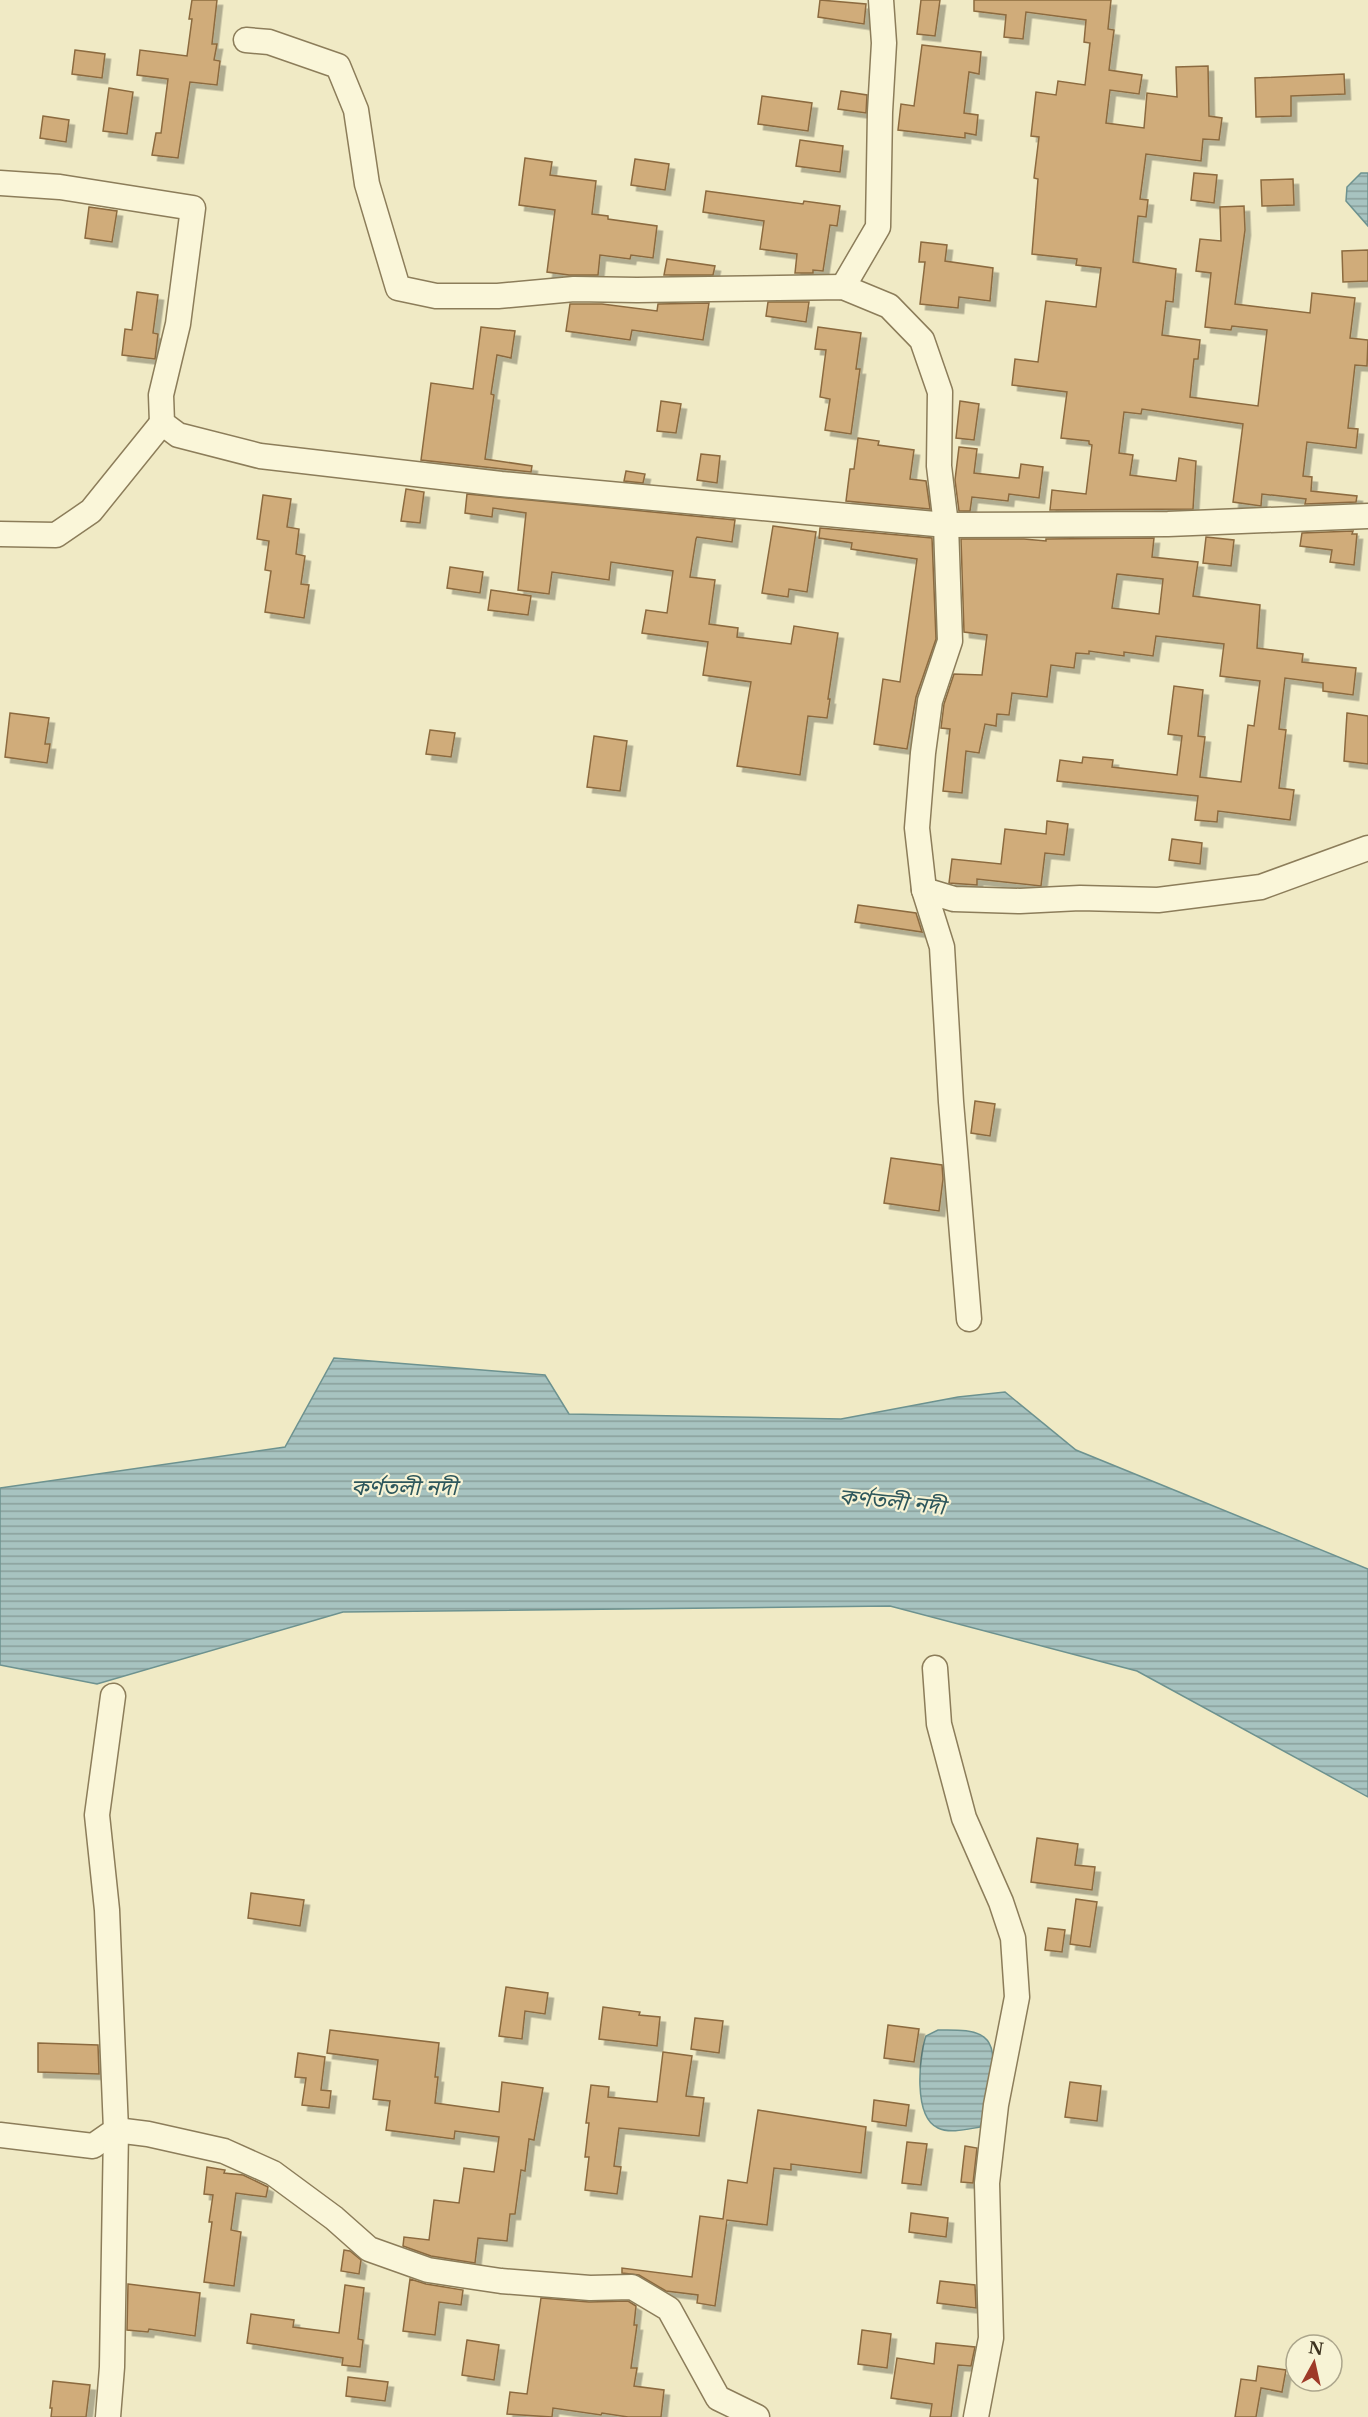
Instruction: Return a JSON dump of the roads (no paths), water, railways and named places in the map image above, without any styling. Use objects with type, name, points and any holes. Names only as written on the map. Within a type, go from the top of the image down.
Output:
[{"type":"street","points":[[843,287],[878,227],[884,43],[880,0]]},
{"type":"street","points":[[246,40],[269,42],[338,66],[356,110],[367,184],[398,288],[436,296],[498,296],[574,289],[843,287],[889,306],[922,340],[940,392],[939,466],[946,525],[950,641],[930,701],[917,828],[924,890],[942,947],[951,1102],[969,1318]]},
{"type":"street","points":[[0,183],[60,187],[193,208],[178,324],[161,395],[162,423],[90,511],[56,535],[0,534]]},
{"type":"street","points":[[162,423],[178,435],[260,456],[501,484],[946,525],[1168,524],[1368,516]]},
{"type":"street","points":[[924,890],[954,899],[1158,900],[1261,887],[1368,848]]},
{"type":"street","points":[[935,1668],[939,1724],[964,1818],[1001,1902],[1013,1938],[1017,1997],[996,2105],[987,2183],[990,2338],[976,2417]]},
{"type":"street","points":[[108,2417],[112,2367],[116,2130],[107,1910],[97,1815],[113,1696]]},
{"type":"street","points":[[0,2134],[93,2146],[116,2130],[148,2134],[224,2151],[273,2172],[334,2218],[369,2249],[429,2270],[501,2282],[590,2288],[632,2287],[669,2309],[718,2398],[757,2417]]},
{"type":"water","points":[[1361,173],[1368,173],[1368,226],[1346,201],[1347,187]]},
{"type":"water","name":"কর্ণতলী নদী","points":[[334,1358],[545,1375],[569,1414],[841,1419],[958,1397],[1005,1392],[1076,1450],[1368,1569],[1368,1797],[1137,1671],[890,1606],[343,1612],[97,1684],[0,1665],[0,1488],[285,1447]]},
{"type":"water","points":[[938,2030],[976,2033],[984,2037],[989,2044],[993,2065],[987,2104],[980,2127],[943,2130],[930,2122],[925,2112],[921,2100],[921,2058],[926,2036]]}]
